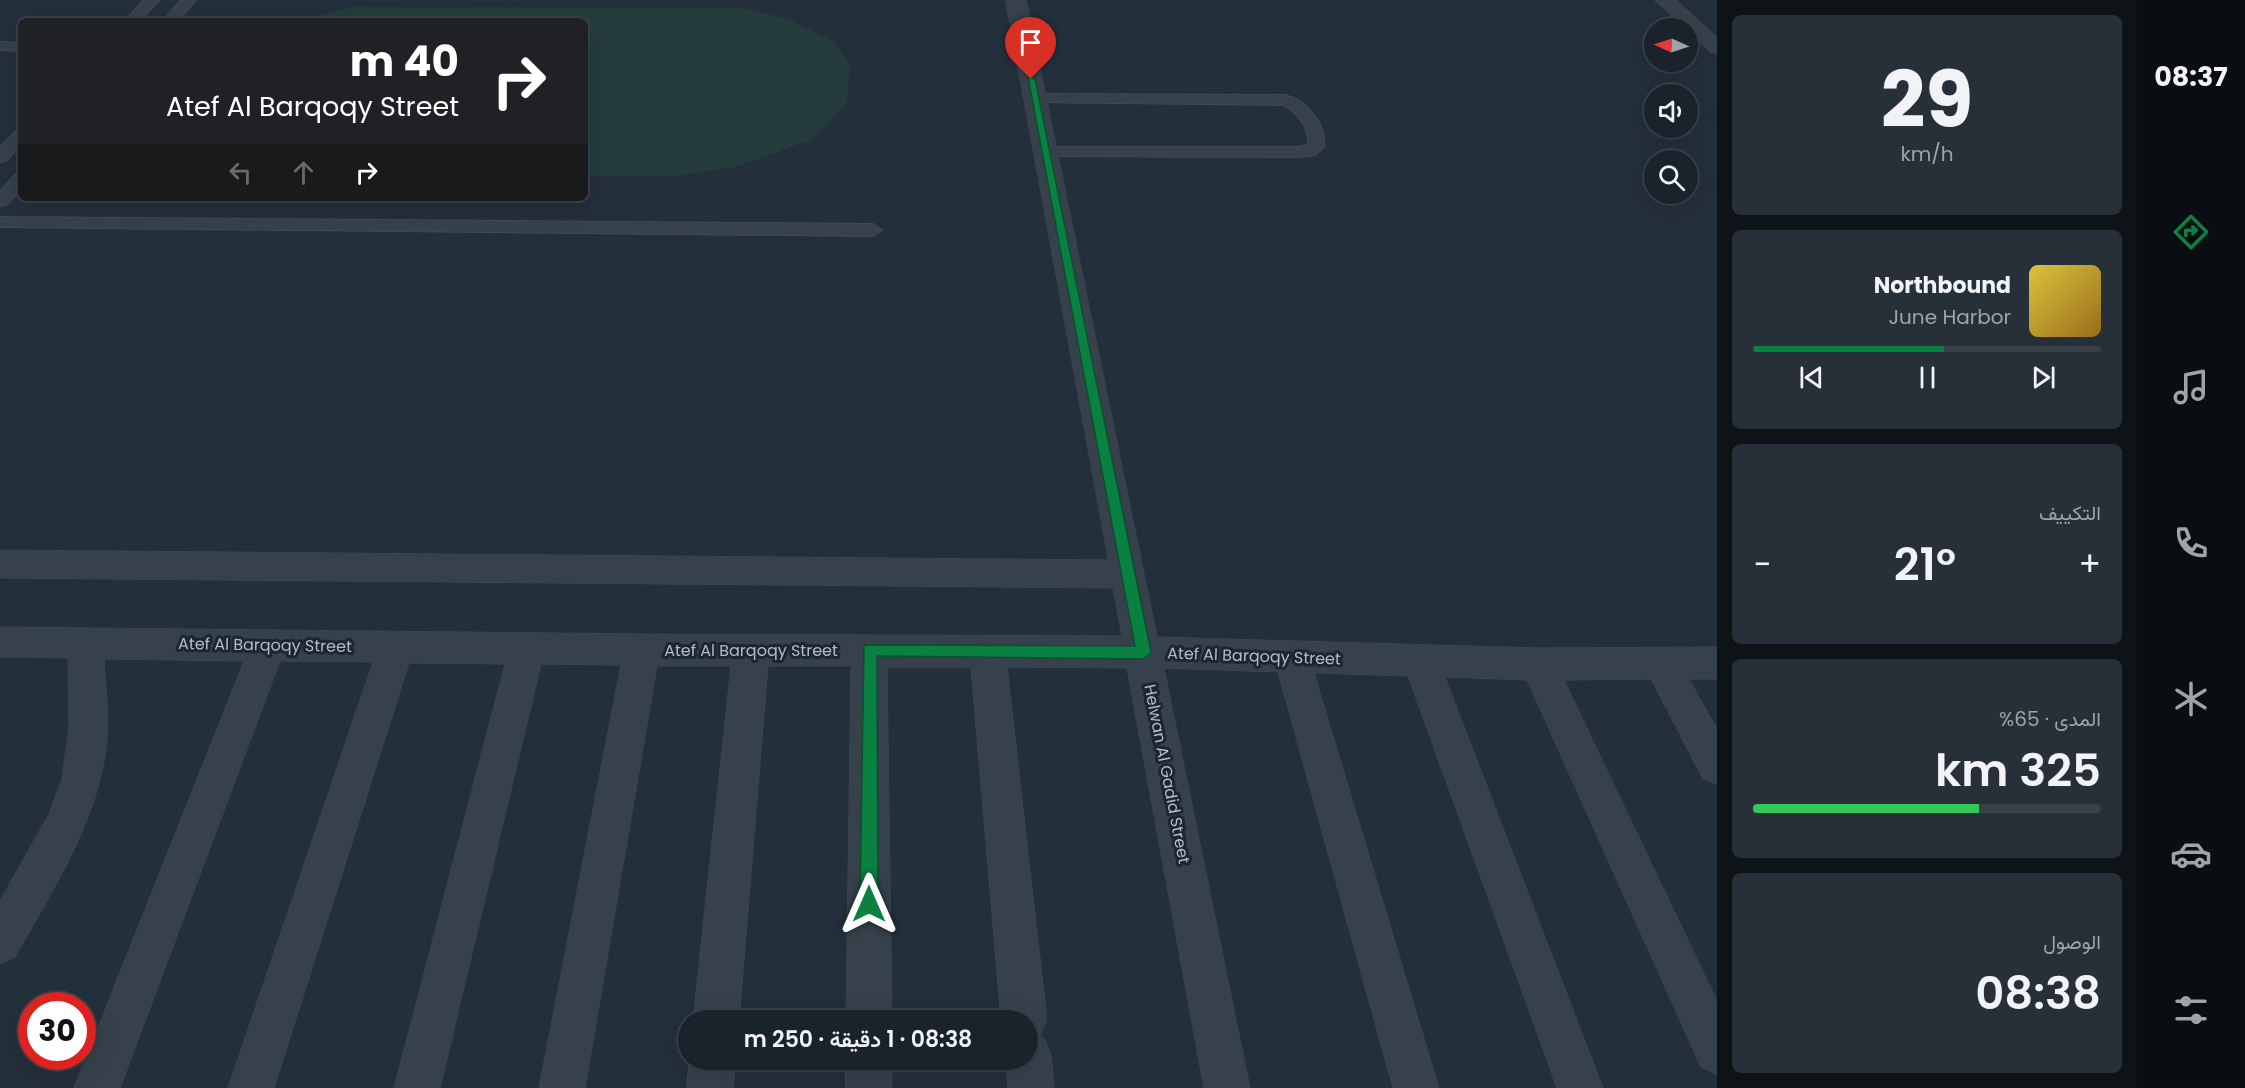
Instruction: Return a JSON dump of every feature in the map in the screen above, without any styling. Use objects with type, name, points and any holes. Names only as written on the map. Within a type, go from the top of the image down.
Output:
[{"type":"street","name":"Helwan Al Gadid Street","points":[[1016,0],[1227,1088]]},
{"type":"street","points":[[1665,0],[1717,48]]},
{"type":"street","points":[[0,564],[687,572],[1128,574]]},
{"type":"street","name":"Atef Al Barqoqy Street","points":[[0,642],[642,650],[869,649],[1144,652],[1538,664],[1717,663]]},
{"type":"street","points":[[0,942],[57,838],[76,794],[86,756],[89,713],[85,643]]},
{"type":"street","points":[[97,1088],[268,645]]},
{"type":"street","points":[[251,1088],[396,646]]},
{"type":"street","points":[[417,1088],[527,647]]},
{"type":"street","points":[[869,649],[869,1010]]},
{"type":"street","points":[[562,1088],[642,650]]},
{"type":"street","points":[[717,1010],[751,650]]},
{"type":"street","points":[[987,651],[1023,1010]]},
{"type":"street","points":[[1292,658],[1416,1088]]},
{"type":"street","points":[[1420,659],[1580,1088]]},
{"type":"street","points":[[1661,663],[1717,766]]},
{"type":"street","points":[[1538,664],[1717,1051]]},
{"type":"street","points":[[710,1088],[712,1070]]},
{"type":"street","points":[[869,1070],[869,1088]]},
{"type":"street","points":[[1029,1070],[1031,1088]]},
{"type":"lane","points":[[135,18],[152,0]]},
{"type":"lane","points":[[173,18],[189,0]]},
{"type":"lane","points":[[0,46],[18,47]]},
{"type":"lane","points":[[1035,99],[1285,100],[1296,103],[1303,109],[1318,141],[1316,147],[1309,152],[1045,151]]},
{"type":"lane","points":[[0,157],[18,138]]},
{"type":"lane","points":[[0,201],[18,182]]},
{"type":"lane","points":[[0,222],[873,230]]},
{"type":"green space","points":[[353,7],[742,8],[788,19],[832,40],[850,64],[847,103],[813,139],[736,167],[673,176],[588,176],[588,18],[310,18]]},
{"type":"route","points":[[869,904],[869,649],[1144,652],[1031,79]]}]
